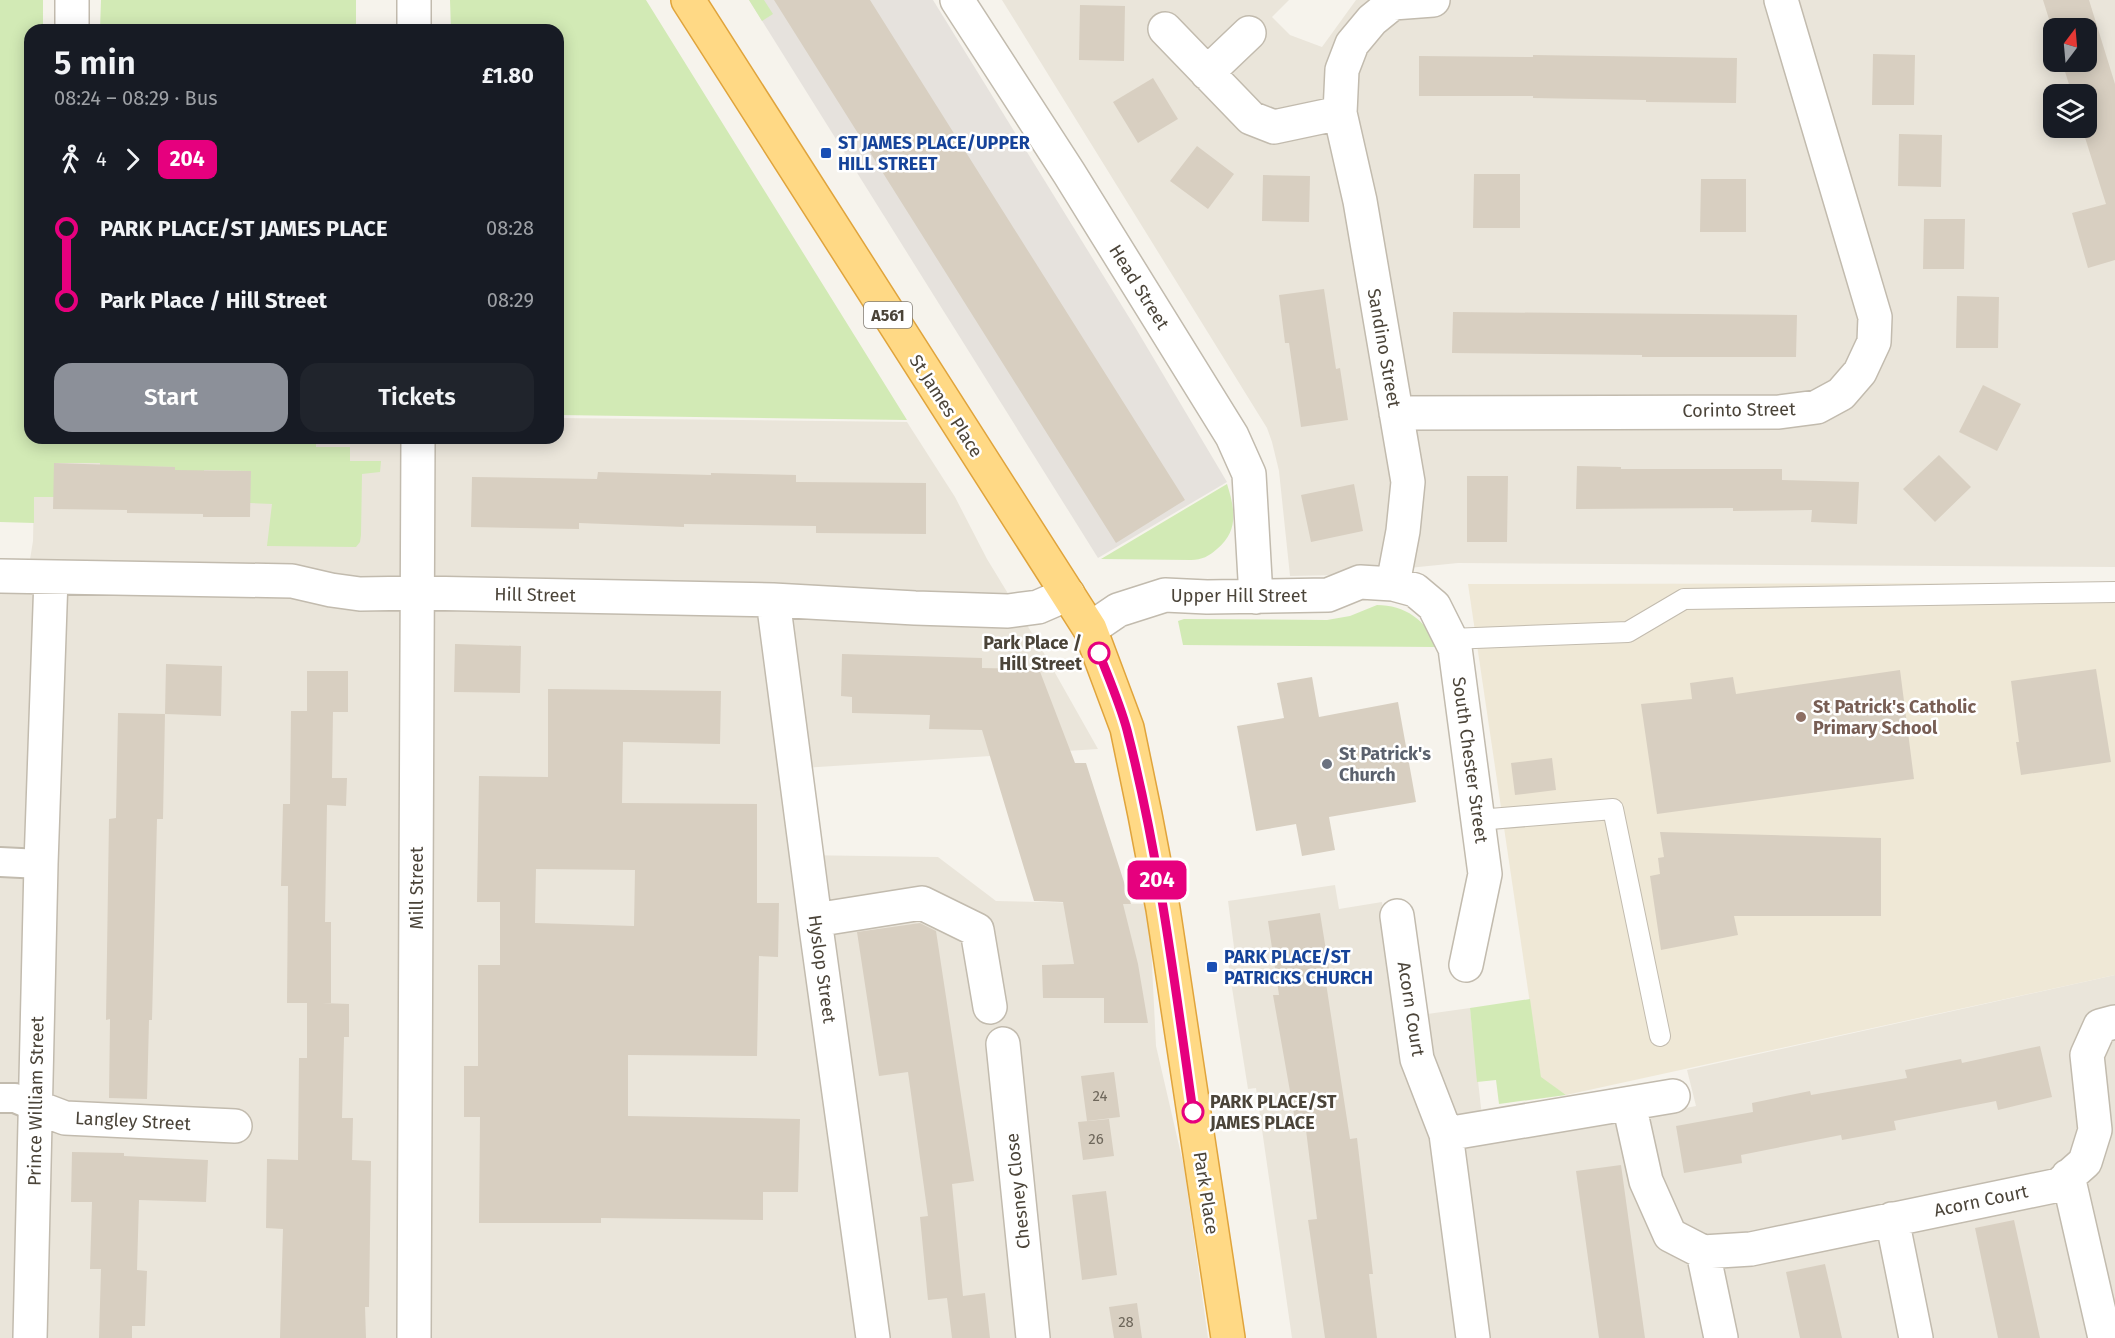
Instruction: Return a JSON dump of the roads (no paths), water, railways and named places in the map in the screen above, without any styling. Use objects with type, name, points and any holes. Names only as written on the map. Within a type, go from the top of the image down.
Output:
[{"type":"highway","name":"St James Place","points":[[688,0],[1090,629]]},
{"type":"highway","name":"Park Place","points":[[1090,629],[1127,728],[1146,815],[1163,909],[1228,1338]]},
{"type":"street","points":[[72,0],[72,24]]},
{"type":"street","points":[[414,0],[414,24]]},
{"type":"street","name":"Head Street","points":[[957,0],[1069,173],[1232,436],[1249,474],[1256,597]]},
{"type":"street","name":"Sandino Street","points":[[1393,584],[1403,531],[1408,482],[1359,201],[1340,113],[1342,70],[1352,44],[1372,20],[1393,3],[1433,0]]},
{"type":"street","name":"Corinto Street","points":[[1396,413],[1779,412],[1817,407],[1841,394],[1860,372],[1874,342],[1875,317],[1781,0]]},
{"type":"street","points":[[1165,29],[1251,118],[1274,127],[1340,113]]},
{"type":"street","points":[[1208,73],[1249,33]]},
{"type":"street","name":"Mill Street","points":[[414,1338],[418,444]]},
{"type":"street","name":"Hill Street","points":[[0,576],[292,581],[360,594],[419,593],[773,600],[1008,611],[1038,606],[1068,594]]},
{"type":"street","name":"Prince William Street","points":[[30,1338],[41,864],[51,578]]},
{"type":"street","name":"Upper Hill Street","points":[[1090,629],[1118,610],[1165,595],[1328,596],[1360,582],[1393,584]]},
{"type":"street","name":"South Chester Street","points":[[1393,584],[1415,590],[1434,606],[1455,648],[1485,874],[1466,965]]},
{"type":"street","name":"Hyslop Street","points":[[773,600],[873,1338]]},
{"type":"street","points":[[0,862],[41,864]]},
{"type":"street","points":[[815,920],[922,903],[976,930],[990,1007]]},
{"type":"street","name":"Acorn Court","points":[[1397,916],[1418,1059],[1446,1134],[1473,1338]]},
{"type":"street","name":"Acorn Court","points":[[1703,1252],[1751,1249],[2059,1185],[2085,1162],[2095,1130],[2087,1055],[2100,1026],[2115,1022]]},
{"type":"street","name":"Chesney Close","points":[[1004,1044],[1033,1338]]},
{"type":"street","points":[[1446,1134],[1673,1096]]},
{"type":"street","name":"Langley Street","points":[[0,1098],[15,1098],[65,1118],[235,1126]]},
{"type":"street","points":[[1629,1104],[1646,1181],[1670,1235],[1703,1252],[1721,1338]]},
{"type":"street","points":[[2068,1176],[2105,1338]]},
{"type":"street","points":[[1892,1219],[1916,1338]]},
{"type":"lane","points":[[1450,639],[1628,632],[1684,599],[2115,592]]},
{"type":"lane","points":[[1478,820],[1612,808],[1660,1036]]},
{"type":"place","name":"ST JAMES PLACE/UPPER HILL STREET","points":[[826,153]]},
{"type":"place","name":"Park Place / Hill Street","points":[[1099,653]]},
{"type":"place","name":"St Patrick's Catholic Primary School","points":[[1801,717]]},
{"type":"place","name":"St Patrick's Church","points":[[1327,764]]},
{"type":"place","name":"PARK PLACE/ST PATRICKS CHURCH","points":[[1212,967]]},
{"type":"place","name":"PARK PLACE/ST JAMES PLACE","points":[[1193,1112]]}]
